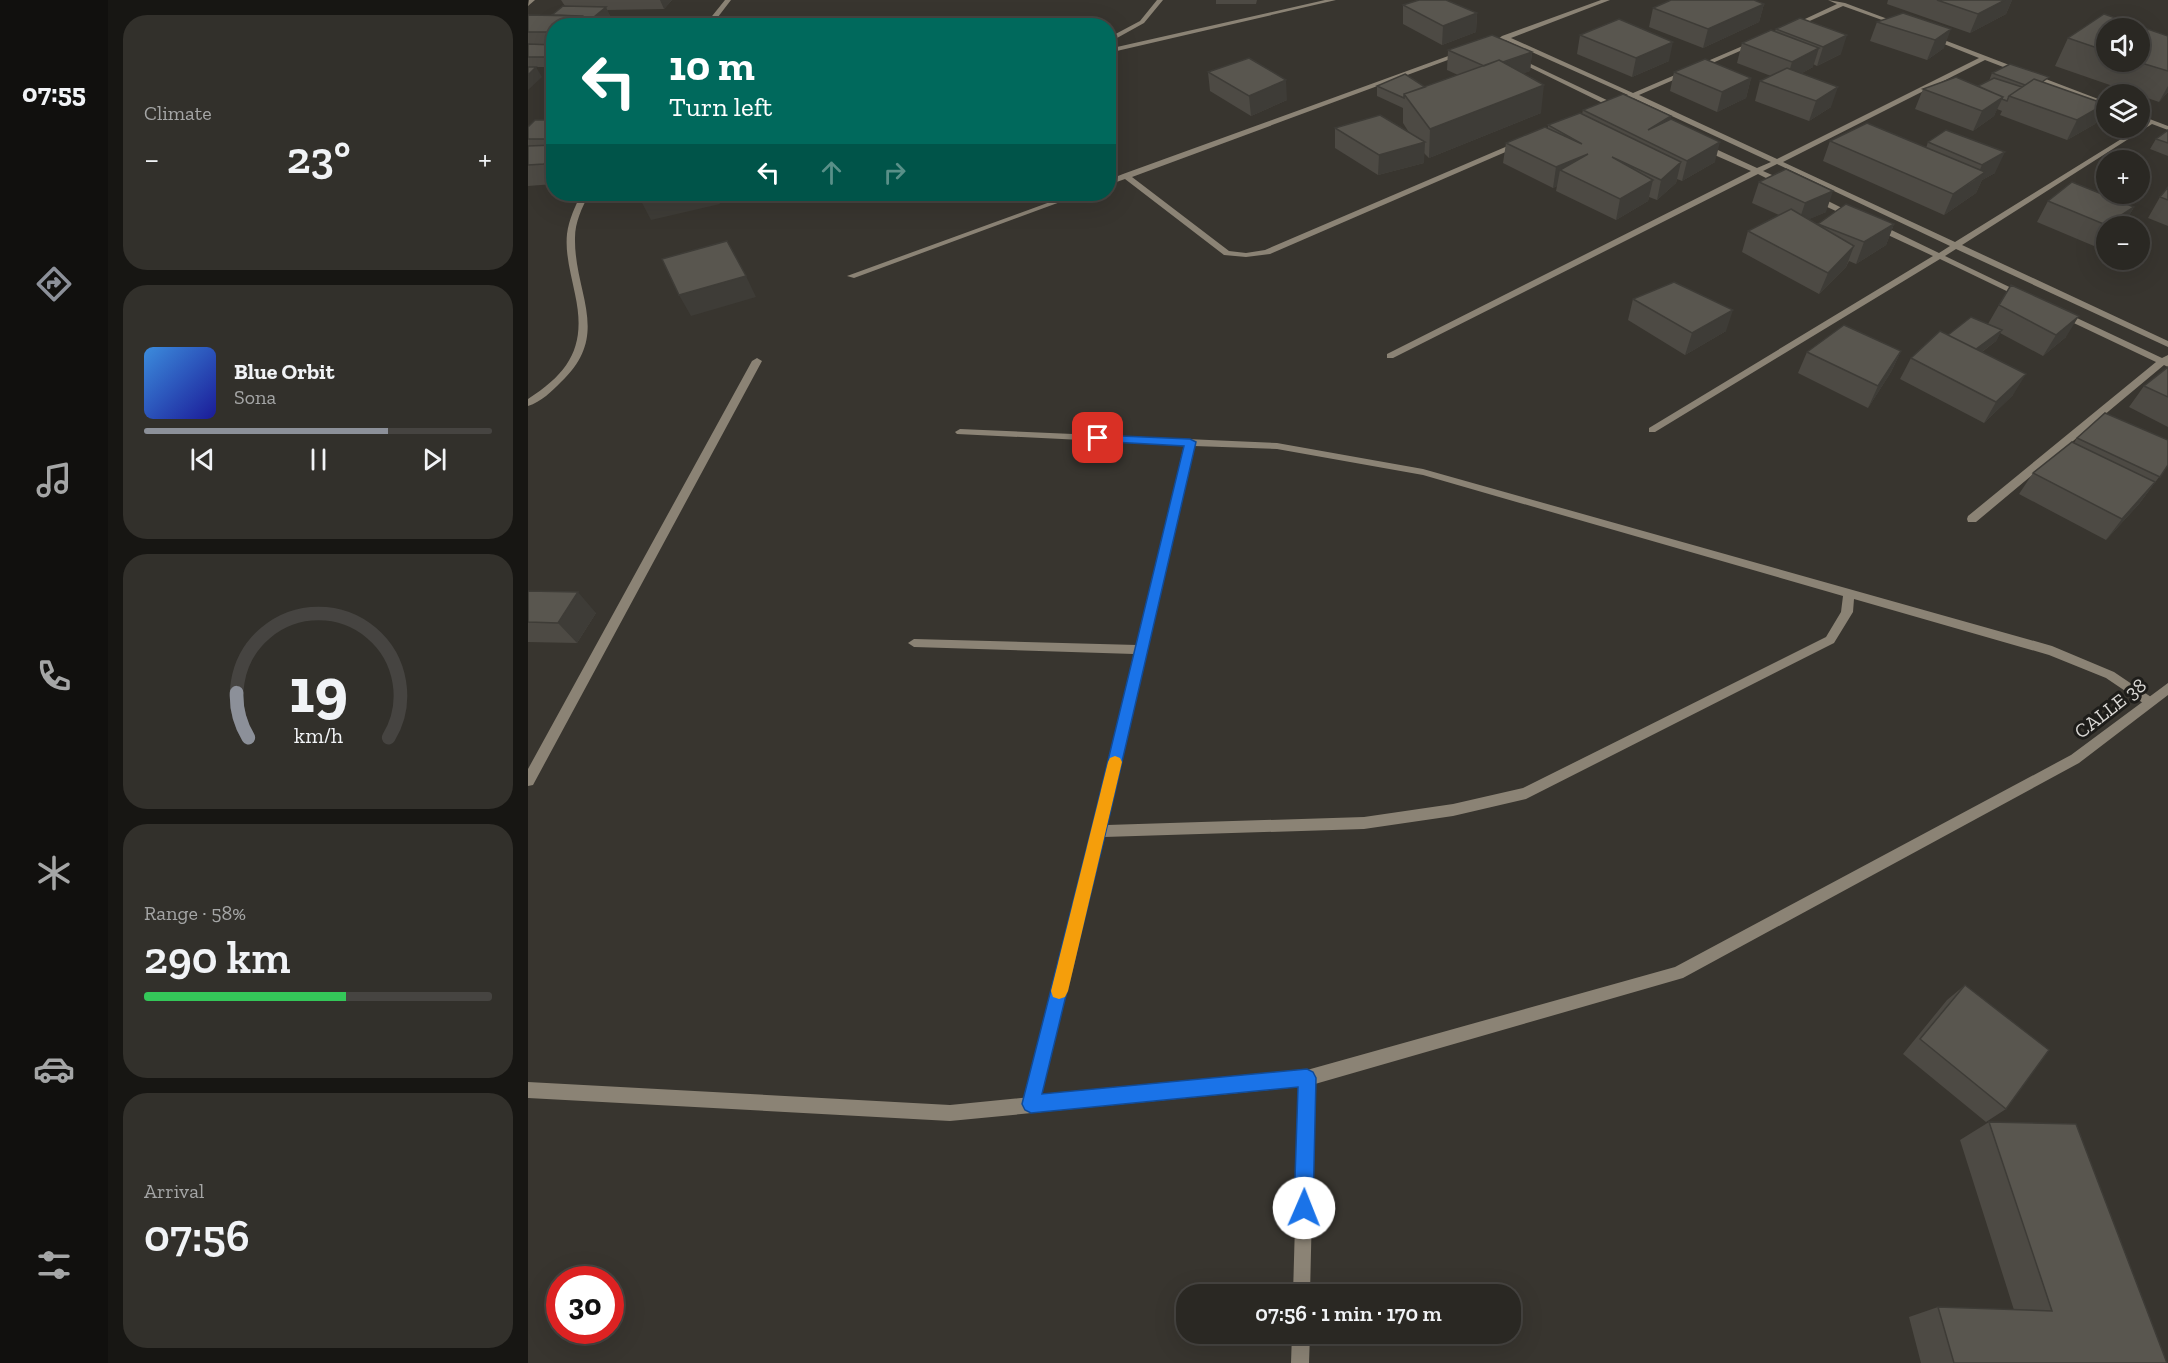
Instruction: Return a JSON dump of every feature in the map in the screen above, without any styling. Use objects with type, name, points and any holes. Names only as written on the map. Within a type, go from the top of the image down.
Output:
[{"type":"street","points":[[528,4],[532,0]]},
{"type":"street","points":[[713,18],[728,0]]},
{"type":"street","points":[[1116,36],[1142,22],[1160,0]]},
{"type":"street","points":[[1116,49],[1333,0]]},
{"type":"street","points":[[1494,41],[1606,0]]},
{"type":"street","points":[[1832,0],[1909,29]]},
{"type":"street","points":[[1780,32],[1843,4]]},
{"type":"street","points":[[1920,33],[2096,100]]},
{"type":"street","points":[[1504,37],[1778,160],[1955,246],[2168,344]]},
{"type":"street","points":[[1600,110],[1760,41]]},
{"type":"street","points":[[1116,180],[1474,49]]},
{"type":"street","points":[[1506,55],[1621,110]]},
{"type":"street","points":[[1390,356],[1985,57]]},
{"type":"street","points":[[1652,430],[1939,256],[2151,122],[2168,128]]},
{"type":"street","points":[[1126,176],[1227,253],[1246,255],[1267,252],[1525,142]]},
{"type":"street","points":[[1696,143],[1791,187]]},
{"type":"street","points":[[1802,192],[2035,301]]},
{"type":"street","points":[[528,402],[540,397],[572,366],[584,340],[586,319],[571,239],[576,213],[582,201]]},
{"type":"street","points":[[851,276],[1059,201]]},
{"type":"street","points":[[1972,519],[2166,361],[2056,311]]},
{"type":"street","points":[[528,780],[757,361]]},
{"type":"street","points":[[960,432],[1277,446],[1423,472],[2052,651],[2110,675],[2150,702]]},
{"type":"street","points":[[1031,1104],[1099,831],[1190,442]]},
{"type":"street","points":[[1099,831],[1364,823],[1454,810],[1526,793],[1830,640],[1847,612],[1849,594]]},
{"type":"street","points":[[914,643],[1141,650]]},
{"type":"street","name":"CALLE 38","points":[[528,1090],[950,1113],[1307,1078],[1678,973],[2075,759],[2168,688]]},
{"type":"street","points":[[1302,1284],[1307,1078]]},
{"type":"street","points":[[1300,1363],[1301,1344]]},
{"type":"building","points":[[1419,0],[1446,0],[1477,13],[1443,26],[1403,5]]},
{"type":"building","points":[[1671,0],[1754,0],[1764,4],[1708,29],[1653,8]]},
{"type":"building","points":[[1937,0],[2005,0],[1978,14]]},
{"type":"building","points":[[563,6],[606,7],[593,18],[552,15]]},
{"type":"building","points":[[1903,13],[1951,29],[1935,40],[1877,22]]},
{"type":"building","points":[[2104,14],[2116,18],[2098,18]]},
{"type":"building","points":[[528,15],[582,16],[580,18],[546,18],[546,32],[528,32]]},
{"type":"building","points":[[1800,18],[1847,35],[1823,47],[1776,29]]},
{"type":"building","points":[[1619,19],[1673,42],[1636,58],[1580,35]]},
{"type":"building","points":[[2096,19],[2096,48],[2068,38]]},
{"type":"building","points":[[1771,30],[1819,48],[1792,62],[1742,43]]},
{"type":"building","points":[[2150,30],[2168,36],[2168,71],[2150,66]]},
{"type":"building","points":[[1492,35],[1532,52],[1484,66],[1448,50]]},
{"type":"building","points":[[528,44],[546,45],[544,57],[528,57]]},
{"type":"building","points":[[1249,58],[1286,80],[1249,96],[1208,72]]},
{"type":"building","points":[[1705,59],[1751,78],[1722,92],[1674,72]]},
{"type":"building","points":[[1499,60],[1544,85],[1430,129],[1404,94]]},
{"type":"building","points":[[2010,64],[2049,77],[2042,82],[2034,79],[2025,85],[1992,73]]},
{"type":"building","points":[[528,67],[536,67],[528,75]]},
{"type":"building","points":[[1787,68],[1838,87],[1816,101],[1760,81]]},
{"type":"building","points":[[1405,74],[1425,87],[1404,94],[1404,98],[1377,86]]},
{"type":"building","points":[[1956,77],[2003,97],[1982,111],[1923,89]]},
{"type":"building","points":[[1994,78],[2022,87],[2009,96],[2007,101],[1978,86]]},
{"type":"building","points":[[2034,79],[2096,101],[2096,109],[2077,120],[2009,96]]},
{"type":"building","points":[[1623,94],[1671,116],[1648,130],[1671,119],[1720,142],[1687,161],[1583,110]]},
{"type":"building","points":[[1580,113],[1681,162],[1661,180],[1612,157],[1653,180],[1620,199],[1560,170],[1588,154],[1556,167],[1506,143],[1545,127],[1582,144],[1548,125]]},
{"type":"building","points":[[1380,115],[1425,142],[1379,155],[1335,128]]},
{"type":"building","points":[[546,118],[546,139],[528,139],[528,127],[535,120]]},
{"type":"building","points":[[1867,123],[1985,172],[1953,194],[1830,141]]},
{"type":"building","points":[[1946,130],[2005,152],[1982,165],[1928,142]]},
{"type":"building","points":[[2168,130],[2168,143],[2156,139]]},
{"type":"building","points":[[546,145],[544,164],[528,165],[528,146]]},
{"type":"building","points":[[1786,169],[1833,191],[1805,203],[1759,182]]},
{"type":"building","points":[[2072,182],[2096,192],[2096,204],[2127,204],[2134,207],[2120,216],[2096,216],[2096,221],[2048,201]]},
{"type":"building","points":[[2168,187],[2168,200],[2160,197]]},
{"type":"building","points":[[1846,204],[1894,224],[1864,242],[1818,224]]},
{"type":"building","points":[[1791,209],[1854,246],[1828,273],[1748,231]]},
{"type":"building","points":[[727,241],[746,276],[679,295],[662,259]]},
{"type":"building","points":[[1674,282],[1733,310],[1692,333],[1633,299]]},
{"type":"building","points":[[2011,285],[2079,316],[2056,335],[1999,305]]},
{"type":"building","points":[[1971,317],[2002,330],[1976,349],[1948,335]]},
{"type":"building","points":[[1844,325],[1901,351],[1878,386],[1807,352]]},
{"type":"building","points":[[1940,331],[2026,374],[1996,402],[1911,358]]},
{"type":"building","points":[[2168,367],[2168,397],[2144,386]]},
{"type":"building","points":[[2105,413],[2168,440],[2168,465],[2160,477],[2077,438]]},
{"type":"building","points":[[2072,442],[2155,482],[2122,519],[2033,473]]},
{"type":"building","points":[[528,591],[578,592],[558,623],[528,622]]},
{"type":"building","points":[[1965,985],[2049,1050],[2006,1109],[1920,1039]]},
{"type":"building","points":[[1989,1122],[2076,1124],[2167,1363],[1954,1363],[1938,1307],[2052,1311]]},
{"type":"slow traffic","points":[[1059,991],[1115,762]]},
{"type":"route","points":[[1098,438],[1190,442],[1099,831],[1031,1104],[1307,1078],[1304,1208]]}]
